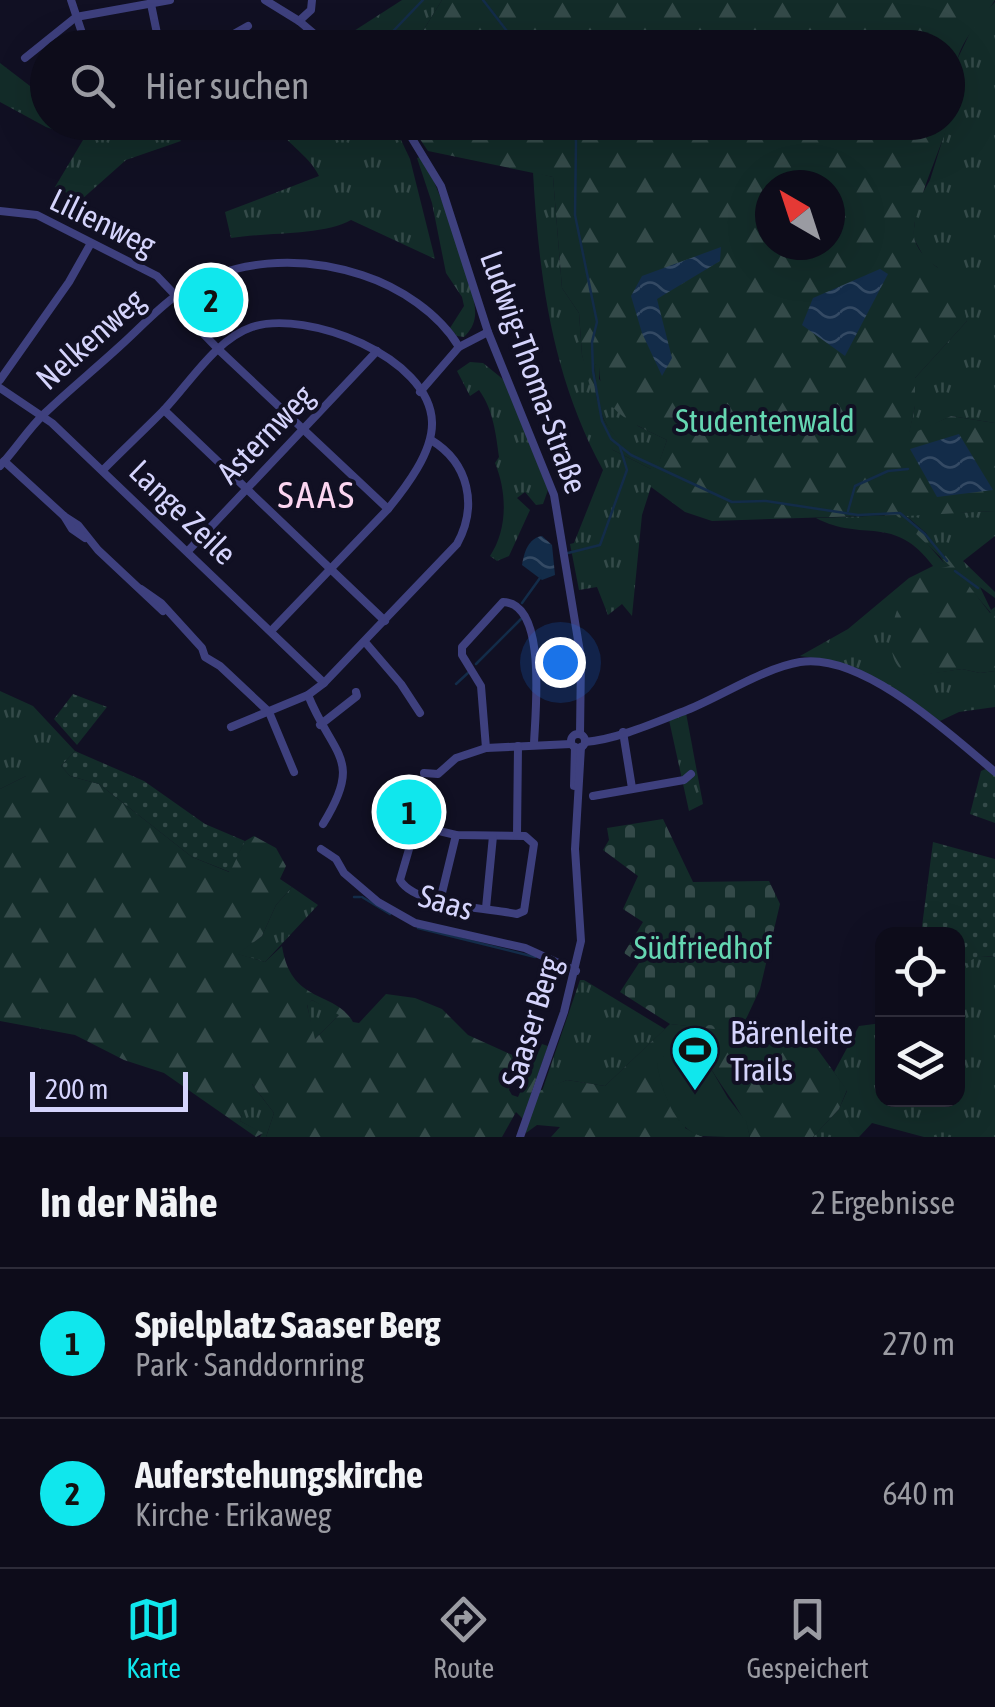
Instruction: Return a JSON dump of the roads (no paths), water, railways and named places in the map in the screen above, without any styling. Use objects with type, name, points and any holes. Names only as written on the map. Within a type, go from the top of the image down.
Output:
[{"type":"street","points":[[71,0],[81,30]]},
{"type":"street","points":[[60,30],[76,17],[170,0]]},
{"type":"street","points":[[265,0],[310,30]]},
{"type":"street","points":[[299,21],[311,10],[312,0]]},
{"type":"street","points":[[150,4],[156,30]]},
{"type":"street","points":[[241,30],[248,26]]},
{"type":"street","points":[[25,58],[30,54]]},
{"type":"street","name":"Ludwig-Thoma-Straße","points":[[413,140],[441,186],[488,332],[554,495],[581,658],[577,741]]},
{"type":"street","name":"Lilienweg","points":[[0,211],[37,215],[157,276],[219,350],[388,510]]},
{"type":"street","points":[[0,384],[91,243]]},
{"type":"street","name":"Nelkenweg","points":[[2,463],[41,416],[176,296],[239,269],[270,262],[327,264],[394,289],[432,316],[459,347]]},
{"type":"street","points":[[103,470],[219,350],[250,328],[288,323],[328,330],[393,361],[431,411],[431,440],[388,510],[271,632]]},
{"type":"street","points":[[420,392],[459,347],[488,332]]},
{"type":"street","name":"Asternweg","points":[[188,551],[377,351]]},
{"type":"street","name":"Lange Zeile","points":[[0,384],[103,470],[324,683]]},
{"type":"street","points":[[164,410],[384,621]]},
{"type":"street","points":[[231,727],[308,696],[457,544],[469,518],[470,503],[462,476],[446,450],[431,440]]},
{"type":"street","points":[[2,463],[78,525],[146,598],[202,648],[205,657],[269,712],[294,772]]},
{"type":"street","points":[[486,748],[481,686],[462,655],[462,647],[503,602],[511,602],[524,612],[534,640],[534,744]]},
{"type":"street","points":[[365,642],[420,713]]},
{"type":"street","points":[[424,773],[438,774],[456,758],[486,748],[577,741],[623,732],[696,706],[787,666],[822,662],[842,666],[894,695],[936,723],[995,772]]},
{"type":"street","points":[[320,725],[358,696],[356,692]]},
{"type":"street","points":[[308,696],[320,725],[344,755],[341,796],[323,824]]},
{"type":"street","points":[[623,732],[632,788]]},
{"type":"street","name":"Saaser Berg","points":[[520,1137],[576,972],[582,931],[574,849],[577,741]]},
{"type":"street","points":[[517,835],[518,746]]},
{"type":"street","points":[[593,796],[684,780],[691,774]]},
{"type":"street","points":[[422,827],[456,835],[517,835],[534,844],[527,907],[517,914],[414,895],[400,880],[415,830],[422,827]]},
{"type":"street","points":[[440,901],[456,835]]},
{"type":"street","points":[[486,908],[493,836]]},
{"type":"street","name":"Saas","points":[[321,849],[378,902],[414,923],[525,948],[576,972]]},
{"type":"water","points":[[721,247],[720,261],[657,299],[672,358],[662,376],[642,333],[631,296],[642,276]]},
{"type":"water","points":[[880,269],[888,274],[845,356],[802,325],[813,298]]},
{"type":"water","points":[[959,434],[993,490],[937,497],[910,449]]},
{"type":"water","points":[[542,536],[552,545],[555,575],[542,580],[522,565],[530,543]]},
{"type":"waterway","points":[[394,30],[423,0]]},
{"type":"waterway","points":[[483,0],[506,30]]},
{"type":"waterway","points":[[576,140],[575,215],[597,322],[592,342],[593,371],[602,421],[611,439],[631,455],[732,502],[766,501],[858,515],[900,513],[925,534],[947,561]]},
{"type":"waterway","points":[[568,553],[600,545],[627,470],[620,447]]},
{"type":"waterway","points":[[848,511],[855,486],[888,471],[908,469]]},
{"type":"waterway","points":[[955,571],[978,588]]},
{"type":"waterway","points":[[522,603],[540,578]]},
{"type":"waterway","points":[[476,664],[521,619]]},
{"type":"waterway","points":[[456,684],[469,672]]},
{"type":"waterway","points":[[354,897],[360,897]]},
{"type":"waterway","points":[[362,897],[390,914]]},
{"type":"waterway","points":[[418,928],[535,957]]},
{"type":"place","name":"Auferstehungskirche","points":[[211,300]]},
{"type":"place","name":"Spielplatz Saaser Berg","points":[[409,812]]},
{"type":"place","name":"Bärenleite Trails","points":[[695,1092]]},
{"type":"district","name":"SAAS","points":[[317,494]]},
{"type":"park label","name":"Studentenwald","points":[[765,420]]},
{"type":"park label","name":"Südfriedhof","points":[[703,947]]}]
